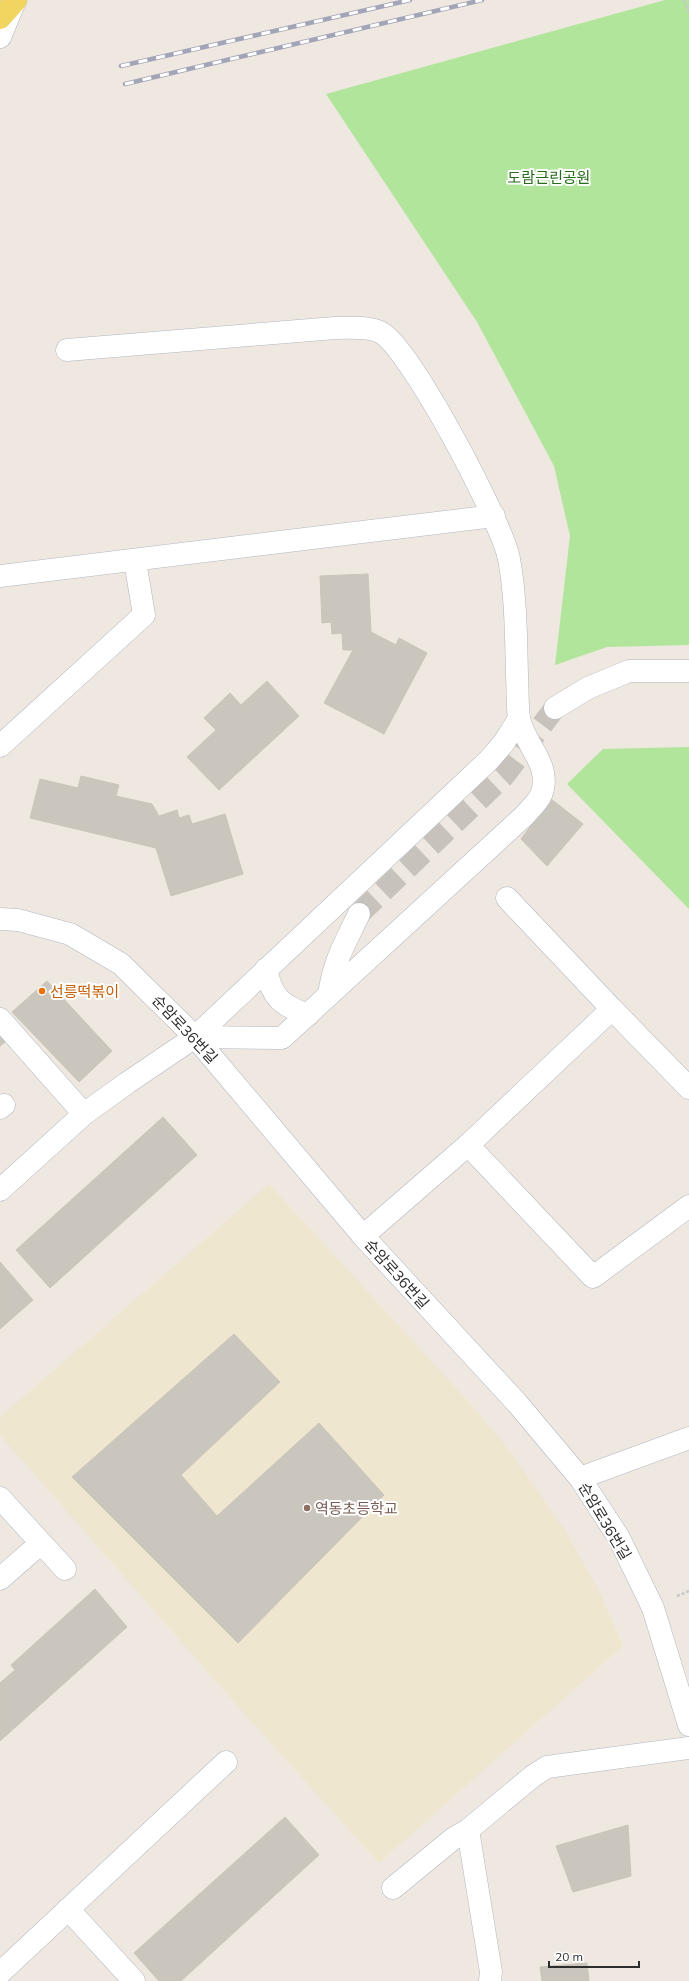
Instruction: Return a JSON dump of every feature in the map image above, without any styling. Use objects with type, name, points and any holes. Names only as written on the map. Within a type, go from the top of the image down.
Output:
[{"type":"main road","points":[[0,18],[16,0]]},
{"type":"street","points":[[0,37],[16,0]]},
{"type":"street","points":[[67,350],[336,328],[361,327],[381,332],[400,352],[424,388],[470,467],[494,516],[509,557],[514,601],[519,719],[530,744],[540,761],[543,777],[540,795],[524,816],[282,1038],[195,1038]]},
{"type":"street","points":[[0,576],[135,561],[494,516]]},
{"type":"street","points":[[0,746],[144,615],[135,561]]},
{"type":"street","points":[[555,708],[588,688],[629,671],[689,671]]},
{"type":"street","points":[[0,1190],[84,1114],[127,1083],[195,1038],[293,943],[488,761],[503,744],[519,719]]},
{"type":"street","points":[[507,898],[689,1088]]},
{"type":"street","points":[[293,943],[359,914],[336,961],[331,975],[329,995]]},
{"type":"street","name":"순암로36번길","points":[[0,919],[18,920],[70,934],[121,964],[195,1038],[363,1236],[516,1403],[580,1478],[619,1538],[653,1608],[689,1725]]},
{"type":"street","points":[[266,969],[269,985],[276,997],[289,1008],[308,1015]]},
{"type":"street","points":[[363,1236],[468,1145],[612,1009]]},
{"type":"street","points":[[0,1019],[84,1114]]},
{"type":"street","points":[[468,1145],[592,1277],[689,1206]]},
{"type":"street","points":[[580,1478],[689,1438]]},
{"type":"street","points":[[0,1498],[65,1569]]},
{"type":"street","points":[[0,1579],[41,1543]]},
{"type":"street","points":[[393,1888],[454,1838],[468,1830],[546,1767],[689,1748]]},
{"type":"street","points":[[0,1973],[226,1762]]},
{"type":"street","points":[[468,1830],[491,1972],[490,1981]]},
{"type":"street","points":[[68,1909],[134,1981]]},
{"type":"path","points":[[684,0],[689,13]]},
{"type":"shaded area","name":"역동초등학교","points":[[269,1184],[467,1400],[510,1451],[566,1532],[600,1593],[623,1646],[379,1863],[234,1702],[0,1435],[0,1417]]},
{"type":"green space","name":"도람근린공원","points":[[665,0],[689,0],[689,644],[607,647],[555,665],[570,536],[554,466],[477,322],[326,94]]},
{"type":"green space","points":[[689,747],[689,909],[567,784],[603,749]]},
{"type":"building","points":[[368,574],[371,632],[396,645],[399,638],[427,653],[384,734],[324,703],[353,650],[343,650],[342,633],[332,634],[331,622],[322,623],[320,576]]},
{"type":"building","points":[[267,681],[299,716],[219,790],[187,757],[216,730],[204,718],[230,693],[241,705]]},
{"type":"building","points":[[81,776],[119,785],[116,796],[152,804],[159,816],[177,810],[179,818],[189,815],[192,824],[225,814],[243,874],[171,896],[156,848],[30,818],[40,779],[78,788]]},
{"type":"building","points":[[551,799],[583,824],[547,866],[521,839]]},
{"type":"building","points":[[47,981],[112,1051],[79,1082],[12,1012]]},
{"type":"building","points":[[0,1036],[5,1042],[0,1046]]},
{"type":"building","points":[[163,1117],[197,1155],[50,1288],[16,1250]]},
{"type":"building","points":[[0,1262],[33,1300],[0,1329]]},
{"type":"building","points":[[234,1334],[280,1382],[181,1475],[217,1516],[319,1423],[384,1495],[238,1643],[72,1477]]},
{"type":"building","points":[[95,1589],[127,1627],[0,1741],[0,1683],[15,1670],[11,1665]]},
{"type":"building","points":[[285,1817],[319,1855],[181,1981],[159,1981],[134,1953]]},
{"type":"building","points":[[628,1825],[631,1876],[573,1892],[556,1846]]},
{"type":"building","points":[[587,1963],[589,1981],[542,1981],[540,1967]]},
{"type":"tunnel","points":[[359,914],[504,776],[555,708]]},
{"type":"railway","points":[[121,66],[410,0]]},
{"type":"railway","points":[[125,84],[482,0]]},
{"type":"place","name":"선릉떡볶이","points":[[42,991]]},
{"type":"place","name":"역동초등학교","points":[[307,1508]]}]
